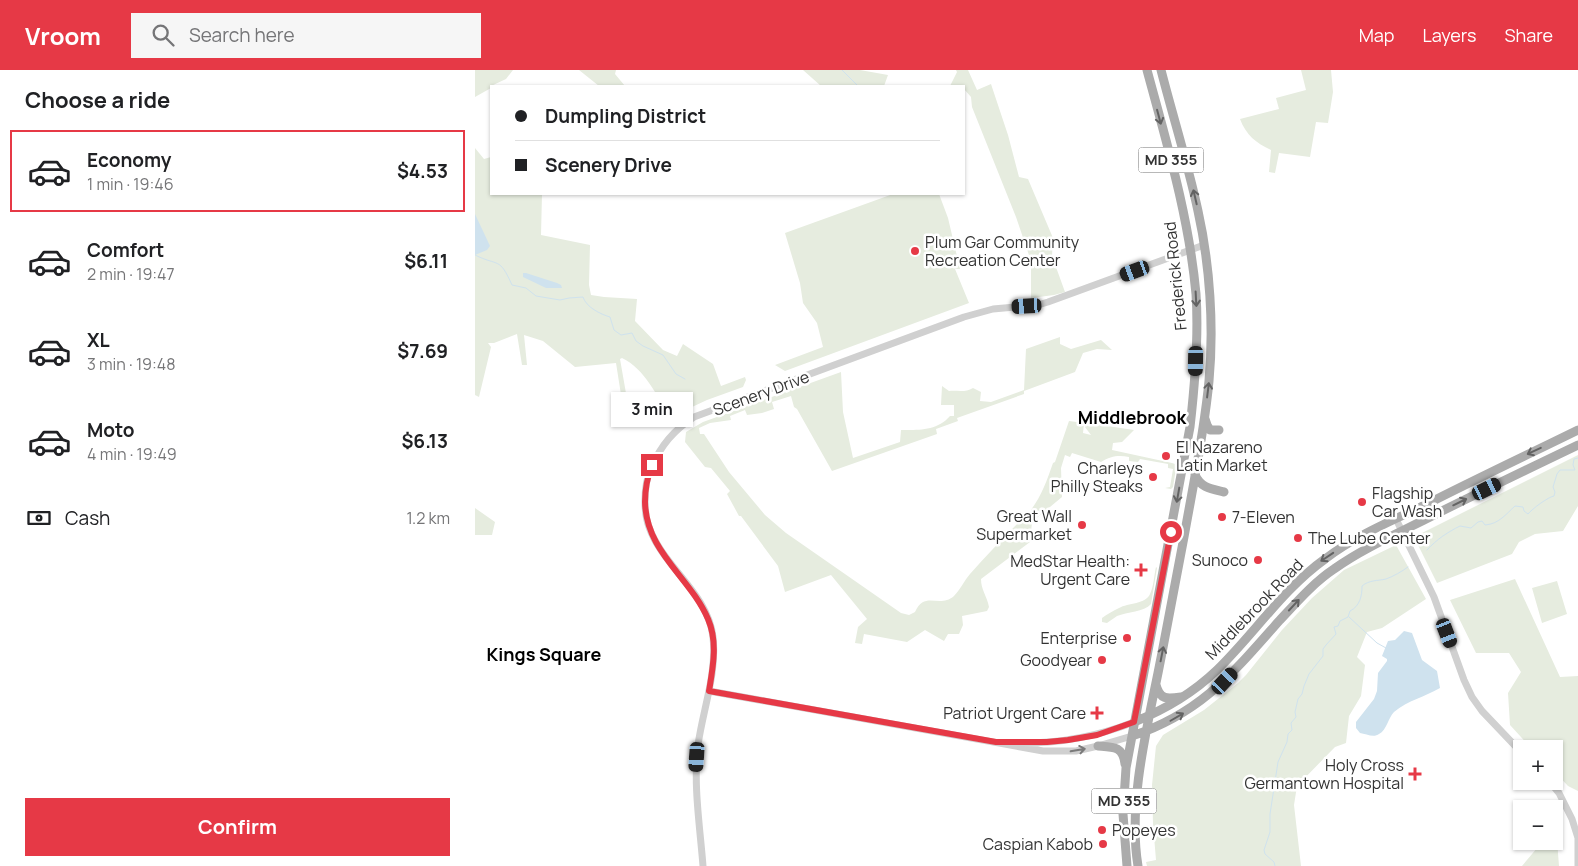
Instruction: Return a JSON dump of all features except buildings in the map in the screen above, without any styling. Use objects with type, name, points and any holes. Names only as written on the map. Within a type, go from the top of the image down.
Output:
[{"type":"main road","name":"Frederick Road","points":[[1127,866],[1123,814],[1126,772],[1190,427],[1195,386],[1197,333],[1196,294],[1183,206],[1147,70]]},
{"type":"main road","name":"Frederick Road","points":[[1137,866],[1134,834],[1135,809],[1149,716],[1205,417],[1209,379],[1209,293],[1204,245],[1193,186],[1161,70]]},
{"type":"main road","points":[[1205,417],[1209,429],[1219,430]]},
{"type":"main road","name":"Middlebrook Road","points":[[1134,722],[1183,697],[1216,671],[1286,594],[1325,558],[1396,519],[1578,430]]},
{"type":"main road","name":"Middlebrook Road","points":[[1132,736],[1161,725],[1198,704],[1225,681],[1300,599],[1333,569],[1363,550],[1578,445]]},
{"type":"main road","points":[[1195,475],[1205,487],[1224,492]]},
{"type":"main road","points":[[1156,683],[1159,693],[1164,697],[1183,697]]},
{"type":"main road","points":[[1098,746],[1114,747],[1120,750],[1123,754],[1126,772]]},
{"type":"street","name":"Scenery Drive","points":[[703,866],[697,768],[698,746],[709,691],[714,650],[713,635],[709,620],[700,602],[661,550],[648,525],[645,506],[647,477],[658,452],[671,435],[694,417],[964,317],[993,309],[1033,306],[1047,302],[1204,245]]},
{"type":"street","points":[[1396,519],[1434,597],[1472,697],[1482,711],[1513,744]]},
{"type":"street","name":"Middlebrook Road","points":[[709,691],[1043,751],[1067,752],[1098,746],[1132,736]]},
{"type":"street","name":"Middlebrook Road","points":[[996,742],[1068,740],[1097,735],[1134,722]]},
{"type":"street","points":[[1556,790],[1572,819],[1578,838],[1578,866]]},
{"type":"shaded area","points":[[475,70],[513,70],[506,79],[490,85],[490,89],[475,97]]},
{"type":"shaded area","points":[[579,70],[616,70],[615,74],[624,85],[598,85]]},
{"type":"shaded area","points":[[803,70],[860,70],[888,75],[884,85],[820,85]]},
{"type":"shaded area","points":[[956,70],[968,70],[977,90],[991,84],[1008,135],[1019,177],[1028,179],[1053,238],[1052,256],[1065,292],[1031,298],[1031,261],[1016,217],[972,107],[971,97],[965,90],[965,85],[950,85],[957,72]]},
{"type":"shaded area","points":[[1301,70],[1331,70],[1333,92],[1328,123],[1316,122],[1310,157],[1279,153],[1275,173],[1269,172],[1271,150],[1252,138],[1245,130],[1240,119],[1279,109],[1276,98],[1306,90]]},
{"type":"shaded area","points":[[475,148],[484,159],[490,157],[490,195],[542,195],[541,235],[590,245],[589,285],[591,295],[637,299],[635,321],[663,350],[677,356],[683,344],[713,364],[721,386],[745,377],[746,380],[743,387],[669,416],[644,376],[622,358],[620,359],[627,399],[622,401],[616,363],[575,367],[543,341],[524,335],[527,365],[522,365],[517,334],[494,343],[488,343],[491,347],[479,397],[475,395]]},
{"type":"shaded area","points":[[890,195],[939,195],[948,218],[960,269],[955,269],[969,303],[785,371],[775,365],[823,347],[817,323],[803,303],[800,283],[785,233]]},
{"type":"shaded area","points":[[1060,337],[1060,344],[1071,349],[1101,340],[1112,350],[1097,349],[1083,353],[1075,372],[1024,391],[1024,394],[957,418],[958,421],[936,429],[937,434],[832,471],[797,409],[794,407],[791,396],[772,402],[774,409],[747,415],[745,410],[730,416],[731,420],[710,423],[699,428],[700,434],[704,434],[729,472],[765,515],[786,533],[901,613],[909,615],[915,612],[923,602],[943,601],[954,596],[970,574],[995,547],[1020,521],[1023,523],[1033,512],[1031,510],[1055,462],[1069,421],[1084,423],[1083,433],[1091,435],[1085,427],[1087,423],[1134,430],[1122,442],[1113,443],[1112,450],[1175,464],[1177,462],[1173,487],[1171,489],[1165,488],[1170,487],[1173,469],[1168,468],[1168,464],[1140,459],[1138,462],[1129,461],[1129,457],[1121,456],[1111,457],[1101,462],[1072,453],[1070,457],[1065,455],[1061,468],[1062,497],[1032,522],[1030,542],[981,579],[989,607],[987,611],[962,616],[963,625],[959,634],[948,634],[944,641],[925,630],[907,642],[864,634],[862,644],[855,643],[858,627],[867,619],[831,575],[785,592],[778,566],[741,516],[739,516],[727,494],[730,491],[711,468],[705,467],[685,442],[686,432],[703,422],[841,372],[843,412],[853,458],[900,442],[901,430],[921,430],[934,427],[950,416],[954,416],[954,405],[941,405],[942,386],[949,391],[964,391],[973,388],[981,392],[980,401],[991,402],[1024,390],[1026,349]]},
{"type":"shaded area","points":[[1578,455],[1578,506],[1563,531],[1535,534],[1519,542],[1512,554],[1437,583],[1414,537]]},
{"type":"shaded area","points":[[475,508],[495,522],[492,535],[475,535]]},
{"type":"shaded area","points":[[1396,545],[1426,599],[1382,628],[1367,632],[1357,657],[1365,665],[1361,696],[1349,716],[1346,743],[1335,747],[1297,786],[1294,805],[1301,866],[1147,866],[1146,862],[1156,860],[1152,785],[1156,746],[1163,735],[1204,710],[1238,683],[1282,630],[1312,598],[1344,570]]},
{"type":"shaded area","points":[[1156,567],[1151,604],[1140,610],[1117,616],[1107,623],[1102,622],[1102,618],[1112,611],[1123,606],[1141,602],[1148,597],[1152,588]]},
{"type":"shaded area","points":[[1515,579],[1560,677],[1578,676],[1578,791],[1568,786],[1563,781],[1563,740],[1524,740],[1510,725],[1508,693],[1521,672],[1509,653],[1476,653],[1450,600]]},
{"type":"shaded area","points":[[1557,581],[1567,614],[1542,623],[1532,588]]},
{"type":"shaded area","points":[[1535,850],[1558,850],[1559,866],[1522,866]]},
{"type":"water","points":[[475,214],[490,246],[487,250],[475,255]]},
{"type":"water","points":[[523,273],[557,283],[562,288],[546,288],[523,277]]},
{"type":"water","points":[[1404,631],[1412,633],[1422,660],[1437,671],[1440,688],[1399,708],[1394,712],[1384,730],[1377,735],[1372,736],[1360,733],[1356,728],[1356,722],[1374,699],[1377,691],[1378,673],[1387,661],[1382,656],[1388,641],[1395,640]]},
{"type":"waterway","points":[[842,70],[857,85]]},
{"type":"waterway","points":[[475,255],[501,266],[512,285],[526,288],[536,296],[560,300],[583,297],[590,307],[610,317],[614,330],[621,335],[632,333],[636,341],[643,346],[663,355],[676,374],[685,379]]},
{"type":"waterway","points":[[1427,550],[1443,536],[1460,526],[1471,528],[1482,521],[1485,525],[1494,523],[1515,506],[1523,507],[1524,511],[1528,514],[1554,496],[1553,487],[1557,474],[1560,470],[1575,470],[1573,465],[1574,459],[1578,458]]},
{"type":"waterway","points":[[1275,866],[1264,850],[1270,832],[1270,814],[1278,762],[1287,742],[1288,734],[1292,730],[1291,723],[1296,717],[1295,712],[1298,699],[1302,694],[1309,674],[1323,656],[1323,649],[1336,634],[1334,627],[1338,626],[1340,621],[1348,617],[1350,611],[1358,604],[1362,586],[1370,582],[1389,578],[1408,567]]},
{"type":"waterway","points":[[1349,617],[1377,643],[1386,648]]},
{"type":"place","name":"Plum Gar Community Recreation Center","points":[[915,251]]},
{"type":"place","name":"El Nazareno Latin Market","points":[[1166,456]]},
{"type":"place","name":"Charleys Philly Steaks","points":[[1153,477]]},
{"type":"place","name":"Flagship Car Wash","points":[[1362,502]]},
{"type":"place","name":"7-Eleven","points":[[1222,517]]},
{"type":"place","name":"Great Wall Supermarket","points":[[1082,525]]},
{"type":"place","name":"The Lube Center","points":[[1298,538]]},
{"type":"place","name":"Sunoco","points":[[1258,560]]},
{"type":"place","name":"MedStar Health: Urgent Care","points":[[1141,570]]},
{"type":"place","name":"Enterprise","points":[[1127,638]]},
{"type":"place","name":"Goodyear","points":[[1102,660]]},
{"type":"place","name":"Patriot Urgent Care","points":[[1097,713]]},
{"type":"place","name":"Holy Cross Germantown Hospital","points":[[1415,774]]},
{"type":"place","name":"Popeyes","points":[[1102,830]]},
{"type":"place","name":"Caspian Kabob","points":[[1103,844]]},
{"type":"district","name":"Middlebrook","points":[[1132,418]]},
{"type":"district","name":"Kings Square","points":[[544,655]]},
{"type":"route","points":[[652,465],[645,488],[648,525],[661,550],[700,602],[709,620],[714,650],[709,691],[996,742],[1047,742],[1084,738],[1118,729],[1134,722],[1171,532]]}]
